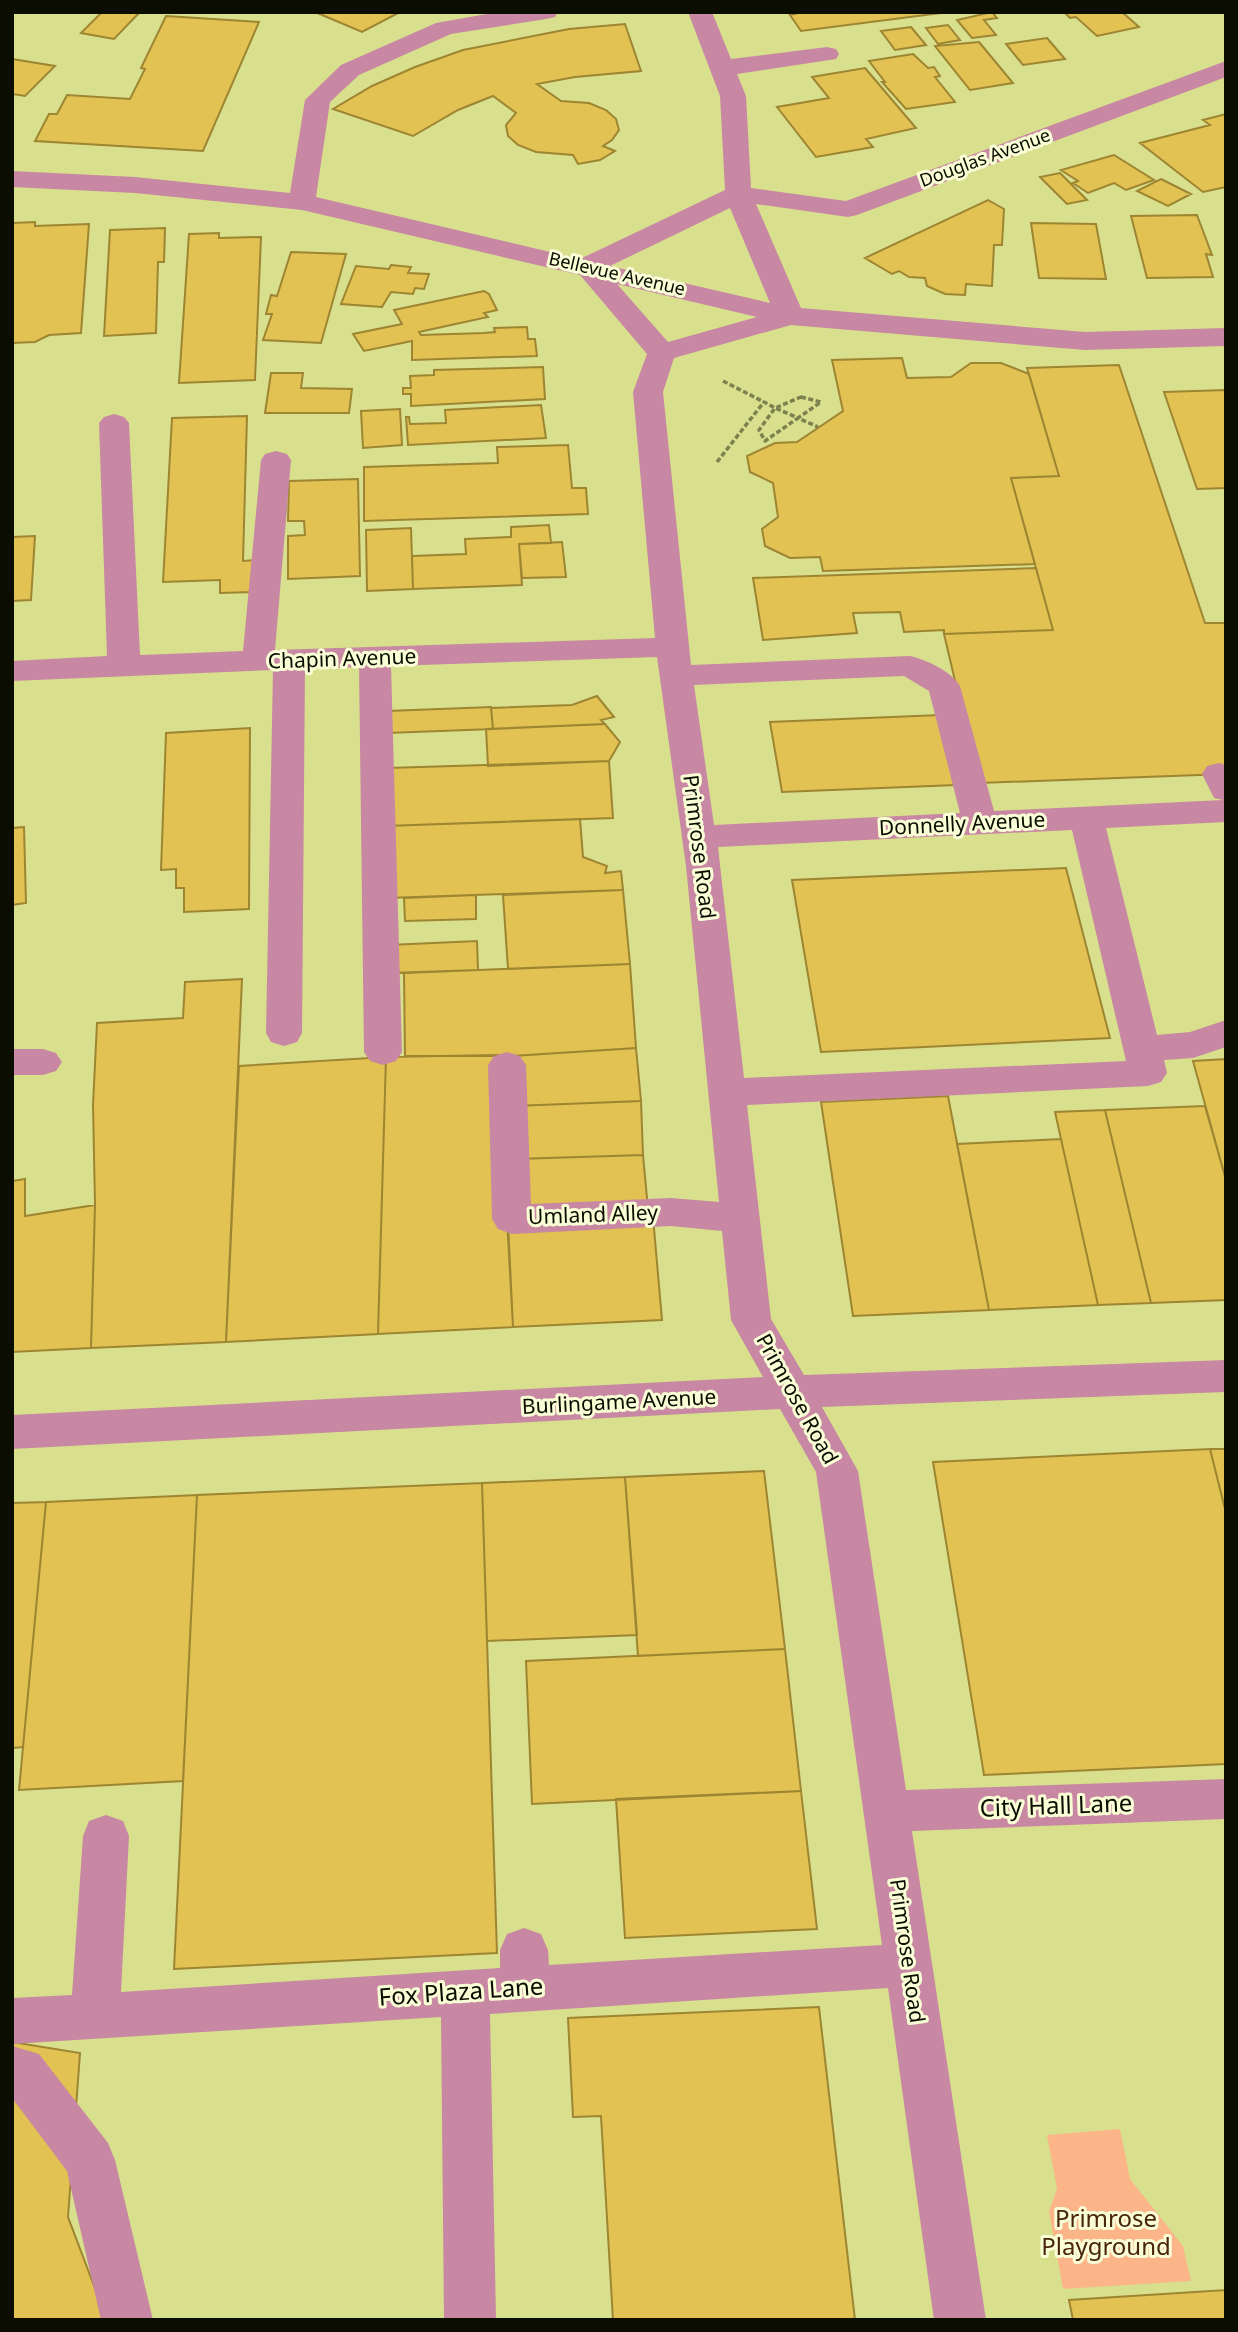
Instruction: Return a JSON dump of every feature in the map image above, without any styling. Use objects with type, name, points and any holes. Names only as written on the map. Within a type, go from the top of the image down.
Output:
[{"type":"street","points":[[302,202],[318,100],[350,70],[445,28],[546,12]]},
{"type":"street","points":[[699,12],[733,96],[738,194],[790,316],[662,353],[587,267],[738,194]]},
{"type":"street","points":[[722,68],[828,54]]},
{"type":"street","name":"Douglas Avenue","points":[[738,194],[848,209],[1226,68]]},
{"type":"street","name":"Bellevue Avenue","points":[[12,179],[135,185],[302,202],[790,316],[1085,341],[1226,337]]},
{"type":"street","name":"Primrose Road","points":[[662,353],[649,392],[674,661],[699,836],[751,1320],[837,1471],[960,2320]]},
{"type":"street","points":[[114,423],[124,665]]},
{"type":"street","points":[[276,460],[273,662],[285,968],[284,1032]]},
{"type":"street","points":[[375,657],[383,1052]]},
{"type":"street","name":"Chapin Avenue","points":[[12,671],[375,657],[910,666],[944,686],[980,823]]},
{"type":"street","name":"Donnelly Avenue","points":[[699,836],[1226,811]]},
{"type":"street","points":[[727,1092],[1148,1073],[1086,817]]},
{"type":"street","points":[[1142,1049],[1193,1045],[1226,1033]]},
{"type":"street","name":"Umland Alley","points":[[506,1065],[512,1219],[671,1212],[742,1218]]},
{"type":"street","name":"Burlingame Avenue","points":[[12,1432],[793,1392],[1226,1376]]},
{"type":"street","name":"City Hall Lane","points":[[887,1811],[1226,1799]]},
{"type":"street","points":[[95,2015],[106,1836]]},
{"type":"street","name":"Fox Plaza Lane","points":[[12,2021],[465,1992],[524,1969],[909,1965]]},
{"type":"street","points":[[465,1992],[470,2320]]},
{"type":"street","points":[[12,2069],[21,2070],[90,2160],[127,2320]]},
{"type":"path","points":[[723,381],[818,427]]},
{"type":"path","points":[[802,397],[821,402],[765,441],[759,430],[775,408],[802,397]]},
{"type":"path","points":[[717,462],[764,402]]},
{"type":"green space","name":"Primrose Playground","points":[[1120,2129],[1130,2179],[1183,2246],[1191,2281],[1063,2289],[1049,2211],[1057,2189],[1047,2135]]},
{"type":"building","points":[[102,12],[140,12],[114,39],[81,33]]},
{"type":"building","points":[[315,12],[400,12],[362,32]]},
{"type":"building","points":[[793,12],[941,13],[801,31],[790,15],[795,14]]},
{"type":"building","points":[[992,12],[997,18],[984,20],[996,35],[972,38],[957,20]]},
{"type":"building","points":[[1064,12],[1122,12],[1139,27],[1097,36],[1076,17],[1070,18]]},
{"type":"building","points":[[166,16],[259,22],[203,151],[35,141],[49,114],[57,114],[67,95],[130,99],[145,69],[141,68]]},
{"type":"building","points":[[625,24],[641,71],[575,77],[537,84],[561,101],[589,103],[606,110],[616,119],[619,130],[612,140],[603,146],[615,151],[600,160],[578,164],[573,155],[536,152],[518,145],[508,136],[506,125],[516,113],[493,96],[458,110],[413,136],[333,109],[372,86],[463,50],[569,29]]},
{"type":"building","points":[[948,25],[960,40],[938,44],[926,28]]},
{"type":"building","points":[[911,27],[926,45],[895,50],[881,31]]},
{"type":"building","points":[[1047,38],[1065,59],[1023,65],[1006,44]]},
{"type":"building","points":[[979,42],[1013,83],[970,90],[935,46]]},
{"type":"building","points":[[913,54],[928,68],[934,67],[940,76],[935,77],[955,102],[906,109],[882,82],[885,82],[869,61]]},
{"type":"building","points":[[12,59],[55,66],[25,96],[12,94]]},
{"type":"building","points":[[865,68],[916,128],[866,139],[873,147],[816,157],[777,107],[829,98],[812,77]]},
{"type":"building","points":[[1226,114],[1226,187],[1203,192],[1140,143],[1210,125],[1203,120]]},
{"type":"building","points":[[1114,155],[1154,180],[1126,190],[1114,183],[1088,193],[1073,183],[1078,181],[1061,170]]},
{"type":"building","points":[[1060,173],[1087,200],[1067,204],[1040,177]]},
{"type":"building","points":[[1161,179],[1191,194],[1168,206],[1137,191]]},
{"type":"building","points":[[988,200],[1004,209],[1002,245],[994,245],[992,286],[966,284],[965,295],[945,294],[927,286],[925,278],[909,277],[899,271],[892,274],[865,258]]},
{"type":"building","points":[[1197,215],[1212,255],[1206,254],[1213,277],[1147,278],[1131,216]]},
{"type":"building","points":[[35,222],[35,226],[89,224],[81,333],[49,335],[35,342],[12,343],[12,223]]},
{"type":"building","points":[[1031,223],[1096,224],[1106,279],[1039,278]]},
{"type":"building","points":[[165,228],[164,262],[158,262],[156,333],[104,336],[110,230]]},
{"type":"building","points":[[219,233],[219,238],[261,237],[255,380],[179,383],[189,234]]},
{"type":"building","points":[[291,252],[346,254],[321,343],[263,340],[272,314],[266,314],[271,295],[277,296]]},
{"type":"building","points":[[391,265],[411,267],[408,273],[429,274],[424,289],[415,288],[413,294],[391,292],[382,307],[341,304],[356,266],[389,269]]},
{"type":"building","points":[[484,291],[489,294],[497,310],[484,313],[488,317],[419,332],[421,335],[484,333],[495,332],[494,328],[527,327],[528,339],[535,339],[537,356],[412,360],[412,341],[364,351],[353,334],[402,324],[394,310]]},
{"type":"building","points":[[902,358],[907,378],[951,377],[971,363],[1001,363],[1029,374],[1059,476],[1011,478],[1035,564],[823,571],[820,557],[790,558],[765,546],[762,529],[778,517],[773,483],[750,472],[747,456],[775,443],[797,442],[843,411],[832,360]]},
{"type":"building","points":[[1119,365],[1205,623],[1226,623],[1226,774],[979,783],[944,634],[1053,630],[1011,478],[1059,476],[1027,368]]},
{"type":"building","points":[[543,367],[545,399],[411,406],[411,394],[403,394],[403,388],[411,388],[410,376],[434,375],[434,370]]},
{"type":"building","points":[[271,373],[303,373],[301,388],[352,389],[349,413],[265,413]]},
{"type":"building","points":[[1226,390],[1226,488],[1197,489],[1164,392]]},
{"type":"building","points":[[541,405],[546,438],[408,445],[406,417],[409,417],[410,424],[446,423],[445,410]]},
{"type":"building","points":[[400,409],[402,445],[363,448],[361,411]]},
{"type":"building","points":[[247,416],[243,561],[255,560],[254,592],[220,593],[220,580],[163,582],[172,418]]},
{"type":"building","points":[[568,445],[572,488],[586,488],[588,514],[364,521],[364,467],[498,463],[497,447]]},
{"type":"building","points":[[358,479],[360,576],[288,579],[288,536],[305,535],[304,521],[288,521],[289,481]]},
{"type":"building","points":[[549,525],[551,543],[519,544],[522,585],[413,589],[412,556],[466,554],[465,539],[511,537],[511,527]]},
{"type":"building","points":[[411,528],[413,589],[367,591],[366,530]]},
{"type":"building","points":[[35,536],[31,600],[12,601],[12,537]]},
{"type":"building","points":[[562,542],[566,577],[522,578],[519,544]]},
{"type":"building","points":[[1036,568],[1053,630],[944,634],[944,630],[904,632],[900,612],[853,613],[857,633],[763,640],[753,578]]},
{"type":"building","points":[[597,696],[614,717],[601,720],[605,724],[493,729],[491,708],[572,705]]},
{"type":"building","points":[[491,707],[493,729],[388,733],[388,711]]},
{"type":"building","points":[[940,715],[956,785],[782,792],[770,722]]},
{"type":"building","points":[[605,724],[620,742],[609,761],[488,766],[486,729]]},
{"type":"building","points":[[250,728],[249,909],[184,912],[184,888],[176,888],[176,869],[161,870],[166,733]]},
{"type":"building","points":[[609,761],[613,818],[386,826],[388,768]]},
{"type":"building","points":[[580,819],[583,857],[607,866],[605,873],[621,871],[623,890],[387,898],[386,826]]},
{"type":"building","points":[[24,827],[26,903],[12,905],[12,828]]},
{"type":"building","points":[[1066,868],[1110,1038],[821,1052],[792,880]]},
{"type":"building","points":[[623,890],[630,964],[508,969],[503,895]]},
{"type":"building","points":[[476,895],[476,919],[405,921],[404,898]]},
{"type":"building","points":[[477,941],[478,970],[389,973],[389,945]]},
{"type":"building","points":[[630,964],[636,1048],[512,1056],[405,1056],[404,973]]},
{"type":"building","points":[[242,979],[226,1342],[91,1348],[95,1205],[93,1105],[97,1023],[183,1018],[185,982]]},
{"type":"building","points":[[636,1048],[641,1101],[514,1106],[512,1056]]},
{"type":"building","points":[[498,1055],[513,1327],[378,1334],[386,1057]]},
{"type":"building","points":[[386,1057],[378,1334],[226,1342],[239,1066]]},
{"type":"building","points":[[1226,1059],[1226,1180],[1193,1061]]},
{"type":"building","points":[[948,1096],[989,1310],[853,1316],[821,1102]]},
{"type":"building","points":[[641,1101],[643,1155],[516,1159],[514,1106]]},
{"type":"building","points":[[1205,1106],[1226,1180],[1226,1300],[1151,1303],[1105,1110]]},
{"type":"building","points":[[1105,1110],[1151,1303],[1098,1305],[1055,1112]]},
{"type":"building","points":[[1061,1139],[1098,1305],[989,1310],[957,1144]]},
{"type":"building","points":[[643,1155],[648,1209],[518,1214],[516,1159]]},
{"type":"building","points":[[25,1179],[25,1216],[95,1205],[91,1348],[12,1352],[12,1181]]},
{"type":"building","points":[[653,1217],[662,1320],[513,1327],[508,1222]]},
{"type":"building","points":[[1210,1449],[1226,1513],[1226,1764],[984,1775],[933,1462]]},
{"type":"building","points":[[1210,1449],[1226,1449],[1226,1513]]},
{"type":"building","points":[[764,1471],[785,1649],[638,1656],[625,1477]]},
{"type":"building","points":[[625,1477],[637,1635],[487,1641],[482,1483]]},
{"type":"building","points":[[482,1483],[497,1953],[174,1969],[197,1495]]},
{"type":"building","points":[[197,1495],[183,1781],[19,1790],[46,1502]]},
{"type":"building","points":[[46,1502],[23,1747],[12,1748],[12,1503]]},
{"type":"building","points":[[785,1649],[801,1791],[532,1804],[526,1661]]},
{"type":"building","points":[[801,1791],[817,1929],[625,1938],[616,1799]]},
{"type":"building","points":[[819,2007],[855,2320],[613,2320],[601,2116],[573,2117],[568,2018]]},
{"type":"building","points":[[12,2042],[80,2053],[68,2217],[107,2320],[12,2320]]},
{"type":"building","points":[[1226,2290],[1226,2320],[1073,2320],[1069,2300]]}]
